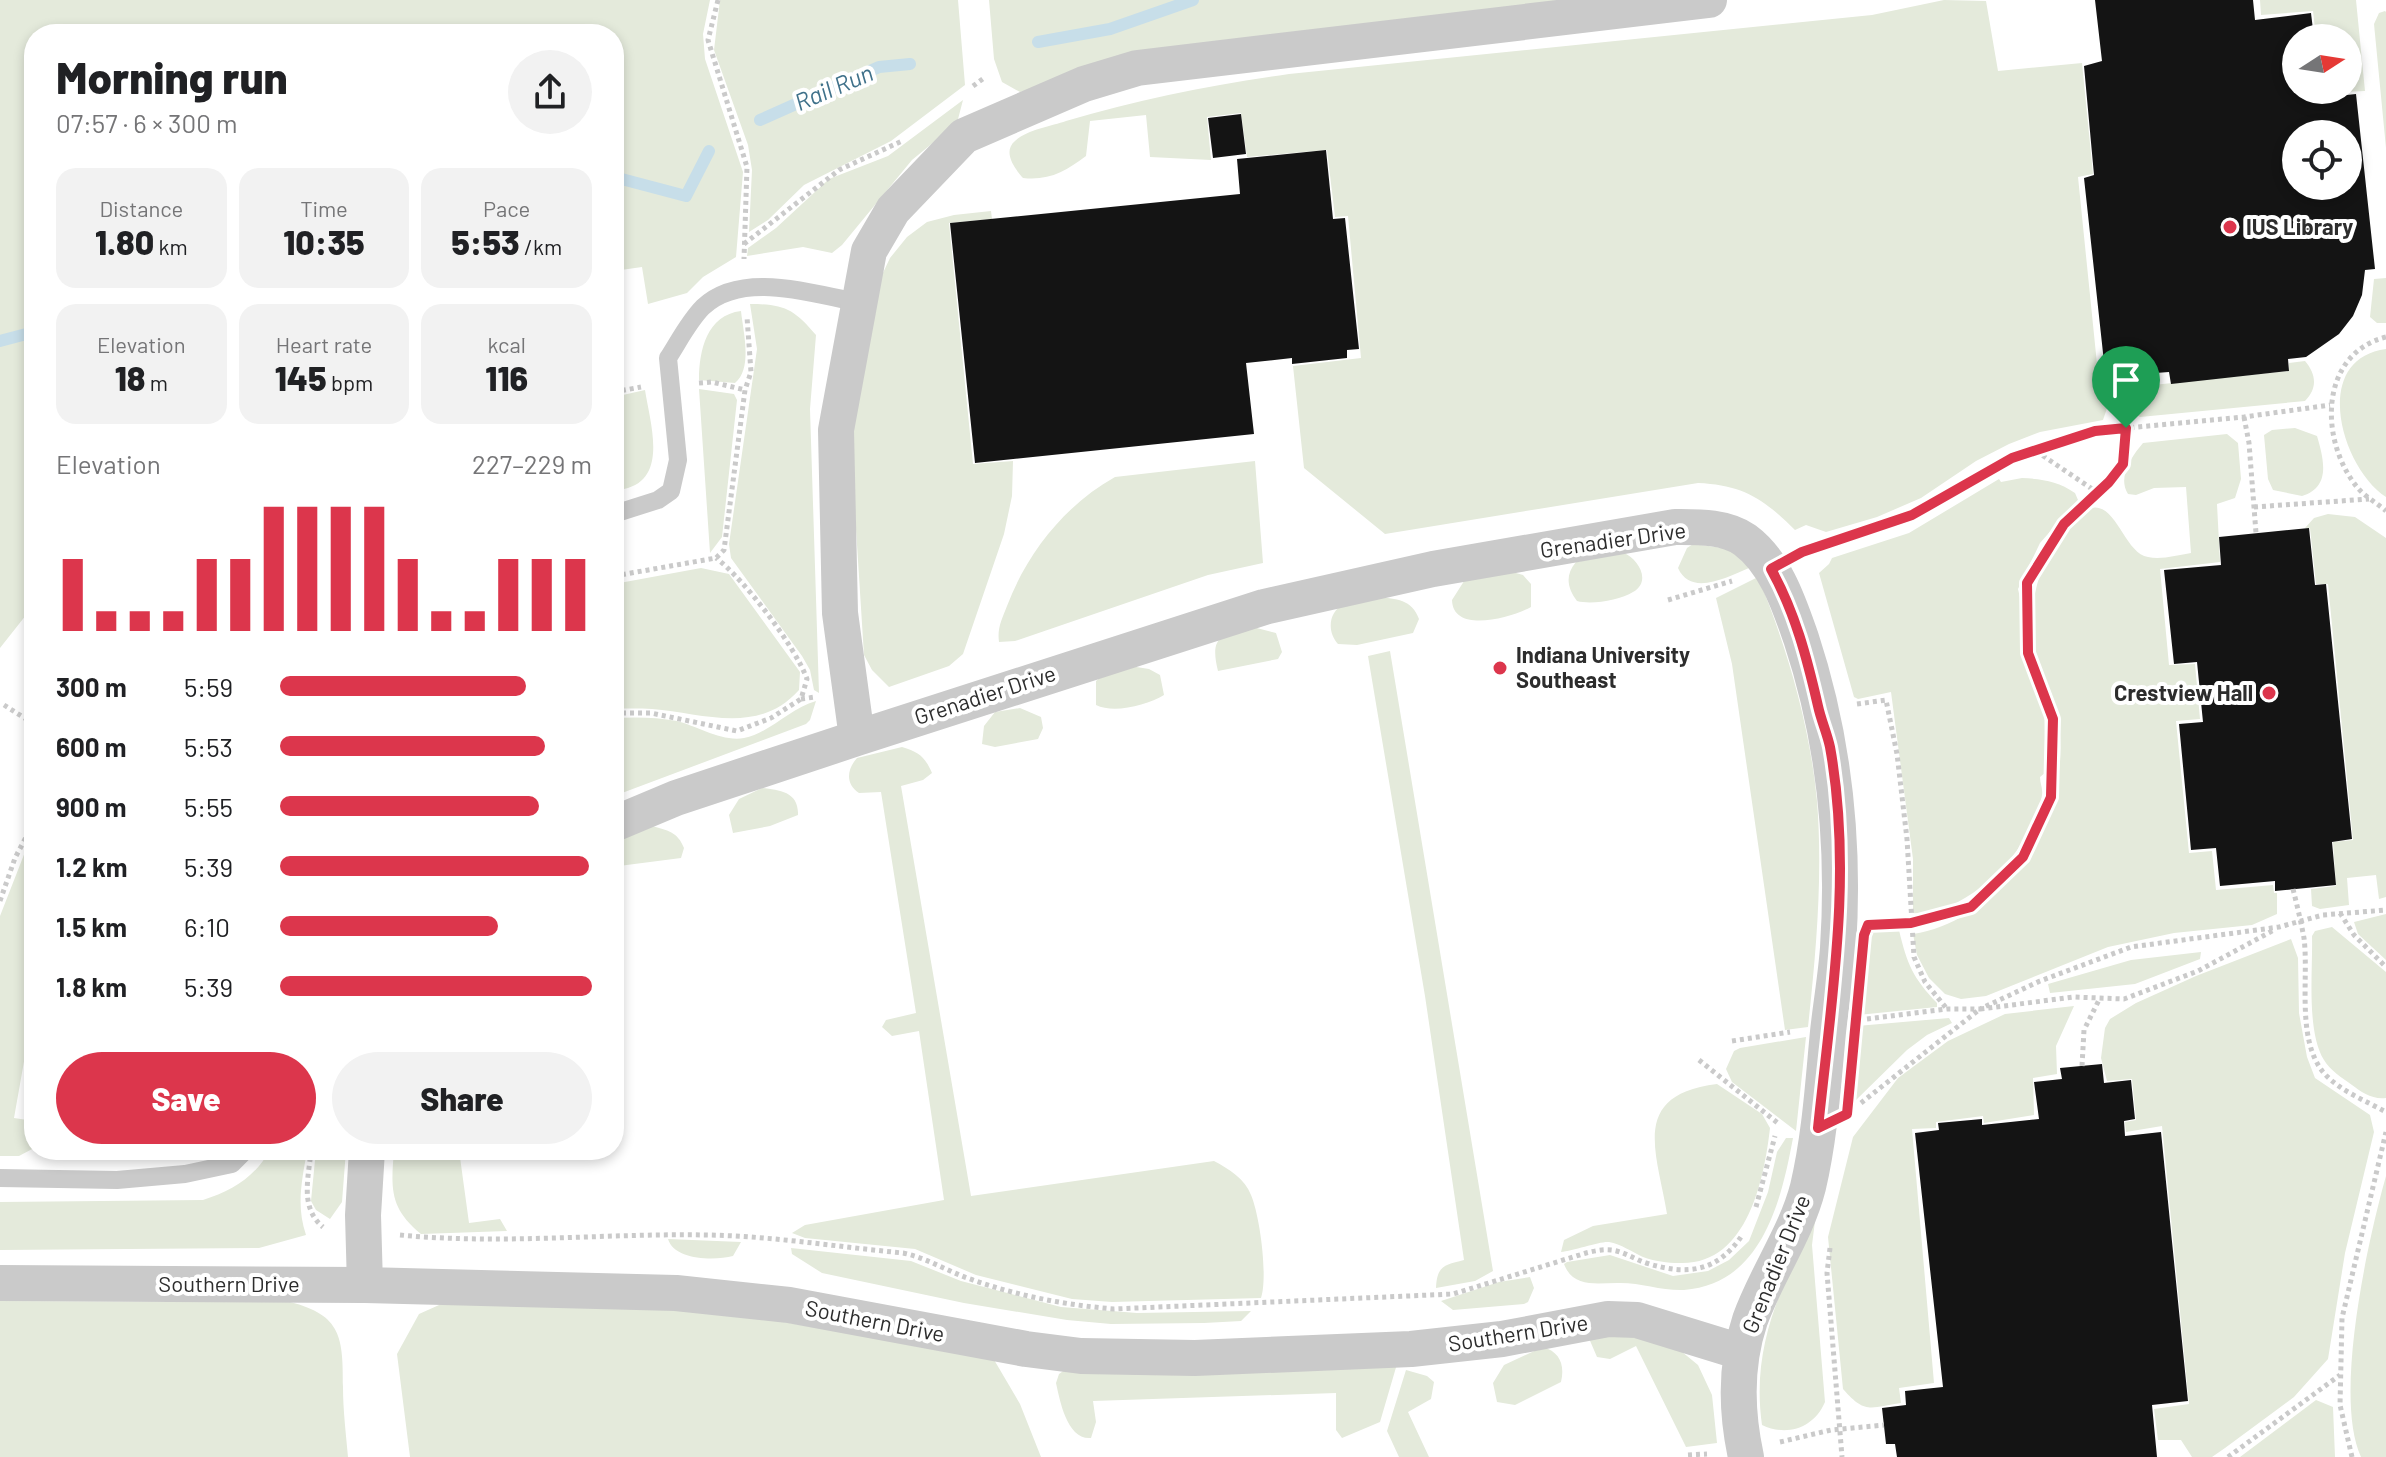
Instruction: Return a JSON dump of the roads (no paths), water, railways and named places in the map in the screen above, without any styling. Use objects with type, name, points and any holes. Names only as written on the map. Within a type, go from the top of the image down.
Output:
[{"type":"street","points":[[857,738],[840,613],[836,430],[857,302],[869,251],[893,210],[956,144],[986,124],[1084,84],[1137,68],[1709,0]]},
{"type":"street","name":"Grenadier Drive","points":[[624,820],[676,798],[1088,661],[1264,607],[1433,569],[1675,527],[1710,528],[1744,539],[1771,569],[1786,596],[1811,668],[1829,746],[1840,867],[1838,949],[1818,1128],[1807,1190],[1751,1319],[1741,1352],[1737,1379],[1746,1457]]},
{"type":"street","points":[[365,1285],[363,1232],[367,1160]]},
{"type":"street","name":"Southern Drive","points":[[0,1283],[365,1285],[676,1293],[789,1305],[1081,1356],[1195,1358],[1411,1349],[1502,1339],[1608,1319],[1637,1320],[1741,1352]]},
{"type":"lane","points":[[624,511],[658,500],[671,491],[678,460],[668,358],[704,306],[738,288],[781,288],[857,302]]},
{"type":"lane","points":[[0,1178],[117,1180],[185,1174],[232,1164],[236,1160]]},
{"type":"waterway","name":"Rail Run","points":[[1038,42],[1110,29],[1193,0]]},
{"type":"waterway","name":"Rail Run","points":[[760,120],[879,67],[910,64]]},
{"type":"waterway","name":"Rail Run","points":[[624,180],[686,196],[709,151]]},
{"type":"waterway","name":"Rail Run","points":[[0,341],[24,335]]},
{"type":"place","name":"IUS Library","points":[[2230,227]]},
{"type":"place","name":"Indiana University Southeast","points":[[1500,668]]},
{"type":"place","name":"Crestview Hall","points":[[2269,693]]}]
